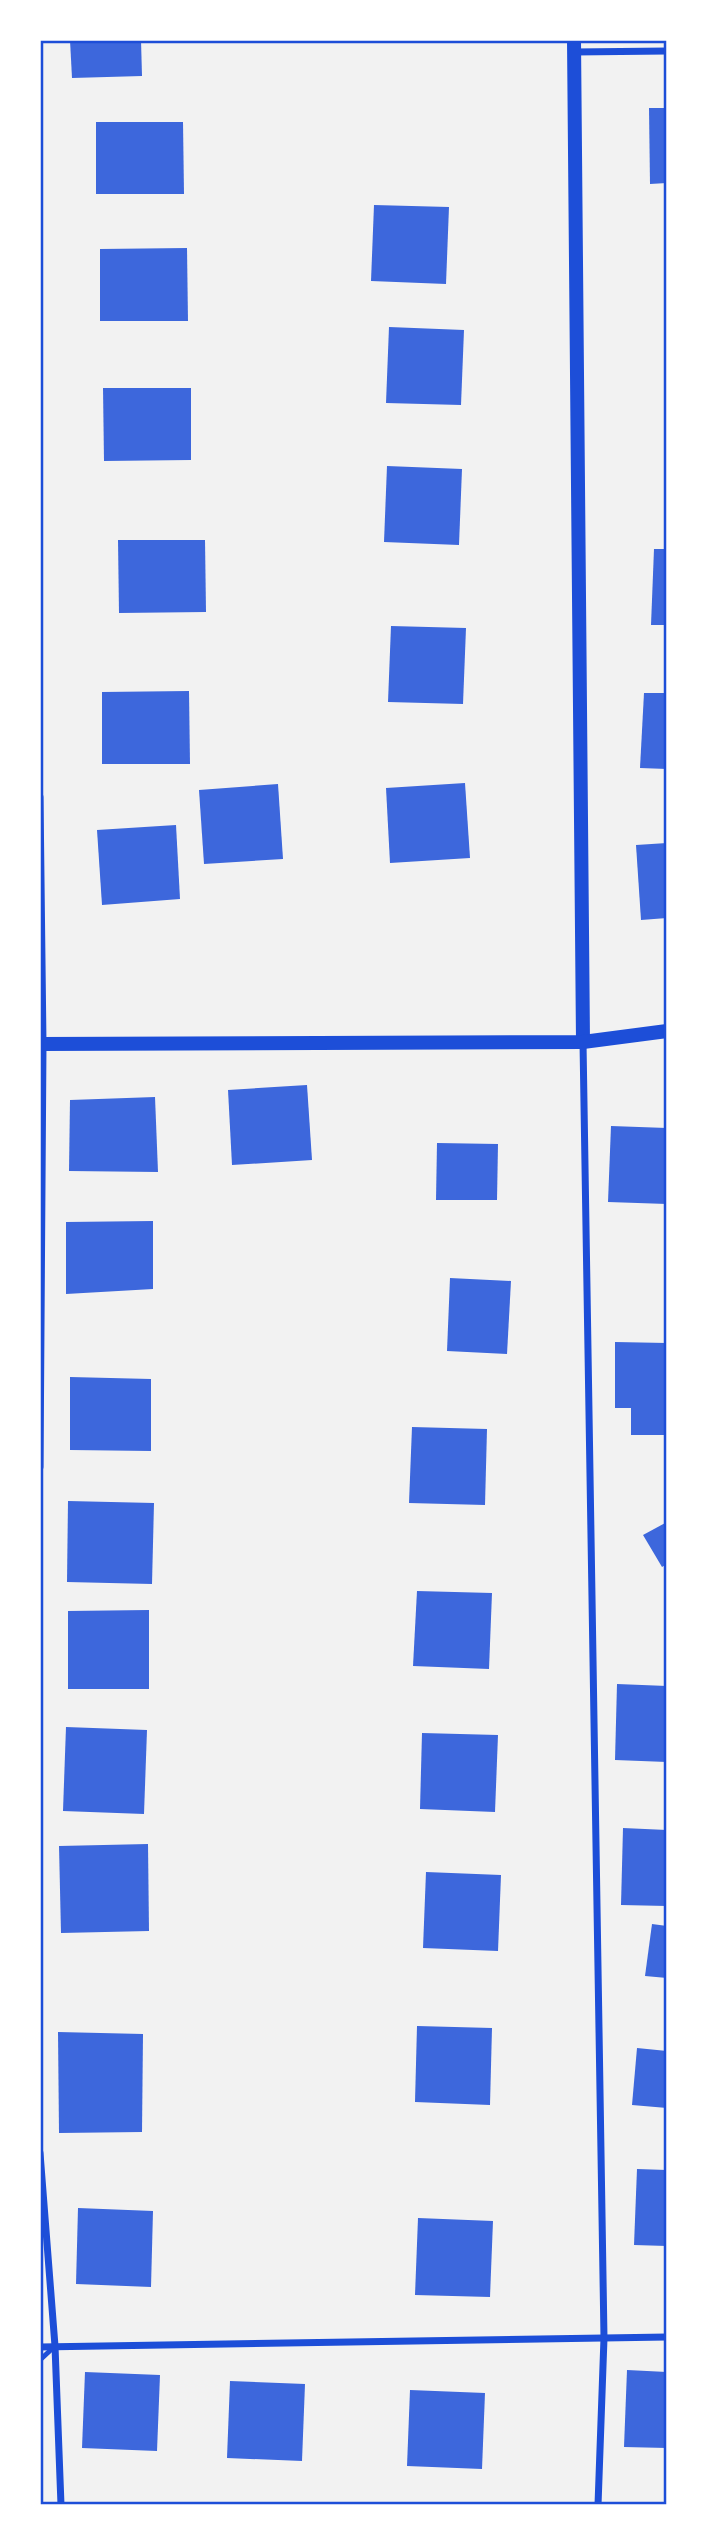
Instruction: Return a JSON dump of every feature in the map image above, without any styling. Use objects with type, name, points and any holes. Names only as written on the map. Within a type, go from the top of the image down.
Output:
[{"type":"main road","points":[[574,46],[583,1042]]},
{"type":"main road","points":[[42,1044],[583,1042],[667,1031]]},
{"type":"street","points":[[574,46],[667,51]]},
{"type":"street","points":[[40,797],[40,1467]]},
{"type":"street","points":[[583,1042],[604,2338],[598,2505]]},
{"type":"street","points":[[40,2153],[55,2346],[61,2505]]},
{"type":"street","points":[[40,2347],[667,2337]]},
{"type":"lane","points":[[40,2360],[55,2346]]},
{"type":"building","points":[[70,40],[141,40],[142,76],[72,78]]},
{"type":"building","points":[[649,108],[667,108],[667,183],[650,184]]},
{"type":"building","points":[[96,122],[183,122],[184,194],[96,194]]},
{"type":"building","points":[[374,205],[449,207],[446,284],[371,281]]},
{"type":"building","points":[[187,248],[188,321],[100,321],[100,249]]},
{"type":"building","points":[[389,327],[464,330],[461,405],[386,403]]},
{"type":"building","points":[[103,388],[191,388],[191,460],[104,461]]},
{"type":"building","points":[[387,466],[462,469],[459,545],[384,542]]},
{"type":"building","points":[[118,540],[205,540],[206,612],[119,613]]},
{"type":"building","points":[[654,549],[667,549],[667,625],[651,625]]},
{"type":"building","points":[[391,626],[466,628],[463,704],[388,702]]},
{"type":"building","points":[[189,691],[190,764],[102,764],[102,692]]},
{"type":"building","points":[[644,693],[667,693],[667,769],[640,768]]},
{"type":"building","points":[[465,783],[470,858],[390,863],[386,788]]},
{"type":"building","points":[[278,784],[283,859],[204,864],[199,790]]},
{"type":"building","points":[[176,825],[180,899],[102,905],[97,830]]},
{"type":"building","points":[[667,843],[667,918],[641,920],[636,845]]},
{"type":"building","points":[[307,1085],[312,1160],[232,1165],[228,1090]]},
{"type":"building","points":[[155,1097],[158,1172],[69,1171],[70,1100]]},
{"type":"building","points":[[611,1126],[667,1128],[667,1204],[608,1202]]},
{"type":"building","points":[[437,1143],[498,1144],[497,1200],[436,1200]]},
{"type":"building","points":[[153,1221],[153,1289],[66,1294],[66,1222]]},
{"type":"building","points":[[450,1278],[511,1281],[507,1354],[447,1351]]},
{"type":"building","points":[[615,1342],[667,1343],[667,1435],[631,1435],[631,1408],[615,1408]]},
{"type":"building","points":[[70,1377],[151,1379],[151,1451],[70,1450]]},
{"type":"building","points":[[412,1427],[487,1429],[485,1505],[409,1503]]},
{"type":"building","points":[[68,1501],[154,1503],[152,1584],[67,1582]]},
{"type":"building","points":[[667,1522],[667,1564],[662,1567],[643,1535]]},
{"type":"building","points":[[417,1591],[492,1593],[489,1669],[413,1666]]},
{"type":"building","points":[[149,1610],[149,1689],[68,1689],[68,1611]]},
{"type":"building","points":[[617,1684],[667,1686],[667,1762],[615,1760]]},
{"type":"building","points":[[66,1727],[147,1730],[144,1814],[63,1811]]},
{"type":"building","points":[[422,1733],[498,1735],[495,1812],[420,1809]]},
{"type":"building","points":[[623,1828],[667,1830],[667,1906],[621,1905]]},
{"type":"building","points":[[148,1844],[149,1931],[61,1933],[59,1846]]},
{"type":"building","points":[[426,1872],[501,1875],[498,1951],[423,1948]]},
{"type":"building","points":[[652,1924],[667,1926],[667,1978],[645,1976]]},
{"type":"building","points":[[417,2026],[492,2028],[490,2105],[415,2102]]},
{"type":"building","points":[[58,2032],[143,2034],[142,2132],[59,2133]]},
{"type":"building","points":[[637,2048],[667,2051],[667,2108],[632,2105]]},
{"type":"building","points":[[637,2169],[667,2170],[667,2246],[634,2245]]},
{"type":"building","points":[[78,2208],[153,2211],[151,2287],[76,2284]]},
{"type":"building","points":[[418,2218],[493,2221],[490,2297],[415,2295]]},
{"type":"building","points":[[627,2370],[667,2372],[667,2448],[624,2447]]},
{"type":"building","points":[[85,2372],[160,2375],[157,2451],[82,2448]]},
{"type":"building","points":[[230,2381],[305,2384],[302,2461],[227,2458]]},
{"type":"building","points":[[410,2390],[485,2393],[482,2469],[407,2466]]}]
